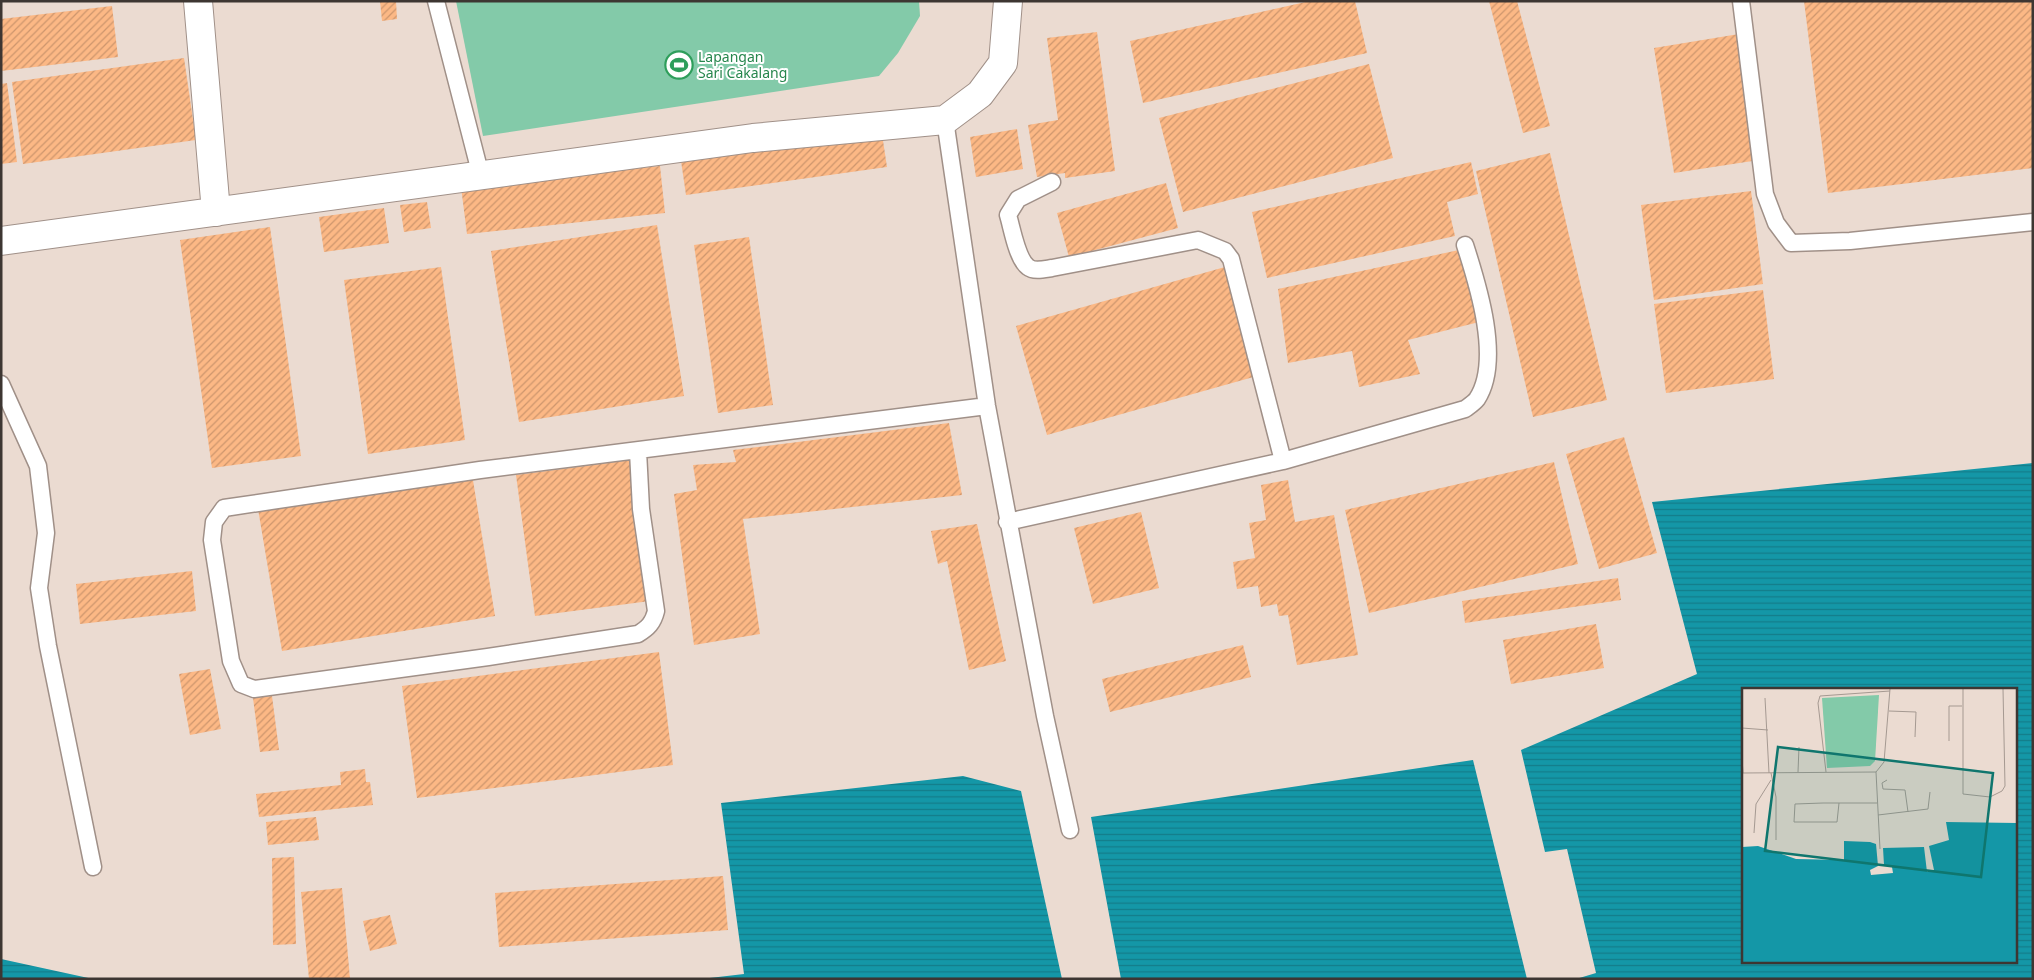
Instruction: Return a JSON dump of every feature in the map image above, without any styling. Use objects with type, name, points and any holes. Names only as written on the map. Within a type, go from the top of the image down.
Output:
[{"type":"street","points":[[198,1],[216,212]]},
{"type":"street","points":[[1,241],[753,138],[945,120],[980,94],[1003,63],[1008,1]]},
{"type":"lane","points":[[436,1],[481,176]]},
{"type":"lane","points":[[1741,1],[1765,194],[1776,223],[1791,242],[1850,241],[2033,222]]},
{"type":"lane","points":[[945,120],[987,406],[1007,522],[1045,716],[1070,830]]},
{"type":"lane","points":[[1052,182],[1018,199],[1008,215],[1020,257],[1028,267],[1035,270],[1198,240],[1225,251],[1231,259],[1283,461]]},
{"type":"lane","points":[[1007,522],[1283,461],[1465,409],[1476,400],[1484,384],[1488,365],[1487,334],[1479,289],[1465,245]]},
{"type":"lane","points":[[1,384],[38,466],[46,533],[39,588],[48,646],[93,867]]},
{"type":"lane","points":[[638,451],[641,509],[656,612],[653,621],[638,634],[488,657],[254,689],[241,684],[231,661],[212,540],[214,522],[224,508],[480,470],[987,406]]},
{"type":"green space","name":"Lapangan Sari Cakalang","points":[[456,1],[919,1],[920,16],[898,53],[879,76],[483,136]]},
{"type":"water","points":[[2033,463],[2033,979],[1576,979],[1596,973],[1567,849],[1545,852],[1521,750],[1697,674],[1652,502]]},
{"type":"water","points":[[1473,760],[1527,979],[1121,979],[1091,817]]},
{"type":"water","points":[[963,776],[1021,791],[1062,979],[701,979],[744,974],[721,803]]},
{"type":"water","points":[[1,959],[93,979],[1,979]]},
{"type":"building","points":[[380,1],[396,1],[397,19],[382,21]]},
{"type":"building","points":[[1310,1],[1355,1],[1367,53],[1143,103],[1130,41]]},
{"type":"building","points":[[1489,1],[1517,1],[1550,126],[1523,133]]},
{"type":"building","points":[[1804,1],[2033,1],[2033,168],[1828,193]]},
{"type":"building","points":[[112,6],[118,57],[1,71],[1,19]]},
{"type":"building","points":[[1097,32],[1115,171],[1065,178],[1065,173],[1037,177],[1028,125],[1058,120],[1047,38]]},
{"type":"building","points":[[1739,34],[1759,160],[1674,173],[1654,48]]},
{"type":"building","points":[[184,58],[196,140],[23,164],[12,82]]},
{"type":"building","points":[[1369,64],[1393,158],[1183,212],[1159,118]]},
{"type":"building","points":[[7,83],[17,162],[1,164],[1,84]]},
{"type":"building","points":[[1017,129],[1023,169],[976,177],[970,137]]},
{"type":"building","points":[[882,134],[887,167],[686,195],[681,161]]},
{"type":"building","points":[[1550,153],[1607,400],[1533,417],[1476,171]]},
{"type":"building","points":[[1471,162],[1478,194],[1447,202],[1455,236],[1267,278],[1252,212]]},
{"type":"building","points":[[660,166],[665,213],[467,234],[461,187]]},
{"type":"building","points":[[1166,183],[1178,228],[1069,257],[1057,213]]},
{"type":"building","points":[[1751,191],[1763,284],[1654,300],[1641,205]]},
{"type":"building","points":[[427,202],[431,228],[404,232],[400,205]]},
{"type":"building","points":[[384,208],[389,243],[324,252],[319,217]]},
{"type":"building","points":[[657,225],[684,396],[519,422],[491,251]]},
{"type":"building","points":[[270,227],[301,456],[212,468],[180,240]]},
{"type":"building","points":[[749,237],[773,405],[718,413],[694,245]]},
{"type":"building","points":[[1459,250],[1483,321],[1408,340],[1420,374],[1359,387],[1352,351],[1288,363],[1278,289]]},
{"type":"building","points":[[441,267],[465,440],[368,454],[344,280]]},
{"type":"building","points":[[1225,267],[1257,376],[1047,435],[1016,326]]},
{"type":"building","points":[[1763,290],[1774,379],[1666,393],[1654,304]]},
{"type":"building","points":[[949,423],[962,495],[743,519],[760,634],[694,645],[674,494],[697,490],[693,465],[736,462],[733,450]]},
{"type":"building","points":[[1624,437],[1657,553],[1599,569],[1566,454]]},
{"type":"building","points":[[631,460],[650,601],[535,616],[516,475]]},
{"type":"building","points":[[1554,462],[1578,564],[1369,613],[1345,510]]},
{"type":"building","points":[[472,474],[495,616],[282,651],[258,509]]},
{"type":"building","points":[[1288,480],[1295,522],[1334,515],[1358,655],[1297,665],[1288,615],[1279,616],[1277,604],[1261,607],[1258,586],[1237,589],[1233,562],[1255,558],[1249,523],[1266,520],[1261,485]]},
{"type":"building","points":[[1141,512],[1159,588],[1093,604],[1074,528]]},
{"type":"building","points":[[977,524],[1006,661],[969,670],[947,561],[938,564],[931,531]]},
{"type":"building","points":[[192,571],[196,611],[80,624],[76,584]]},
{"type":"building","points":[[1618,578],[1621,600],[1465,623],[1462,601]]},
{"type":"building","points":[[1596,624],[1604,668],[1511,684],[1503,640]]},
{"type":"building","points":[[1243,645],[1251,677],[1110,712],[1102,679]]},
{"type":"building","points":[[659,652],[673,765],[417,798],[402,686]]},
{"type":"building","points":[[210,669],[221,729],[190,735],[179,674]]},
{"type":"building","points":[[272,696],[279,750],[260,752],[253,698]]},
{"type":"building","points":[[365,769],[366,782],[370,782],[373,805],[259,817],[256,794],[341,785],[340,772]]},
{"type":"building","points":[[316,817],[319,840],[268,845],[266,822]]},
{"type":"building","points":[[294,857],[296,944],[273,945],[272,858]]},
{"type":"building","points":[[723,876],[728,930],[499,947],[495,893]]},
{"type":"building","points":[[342,888],[350,979],[309,979],[301,892]]},
{"type":"building","points":[[390,915],[397,944],[370,951],[363,921]]},
{"type":"place","name":"Lapangan Sari Cakalang","points":[[679,65]]}]
